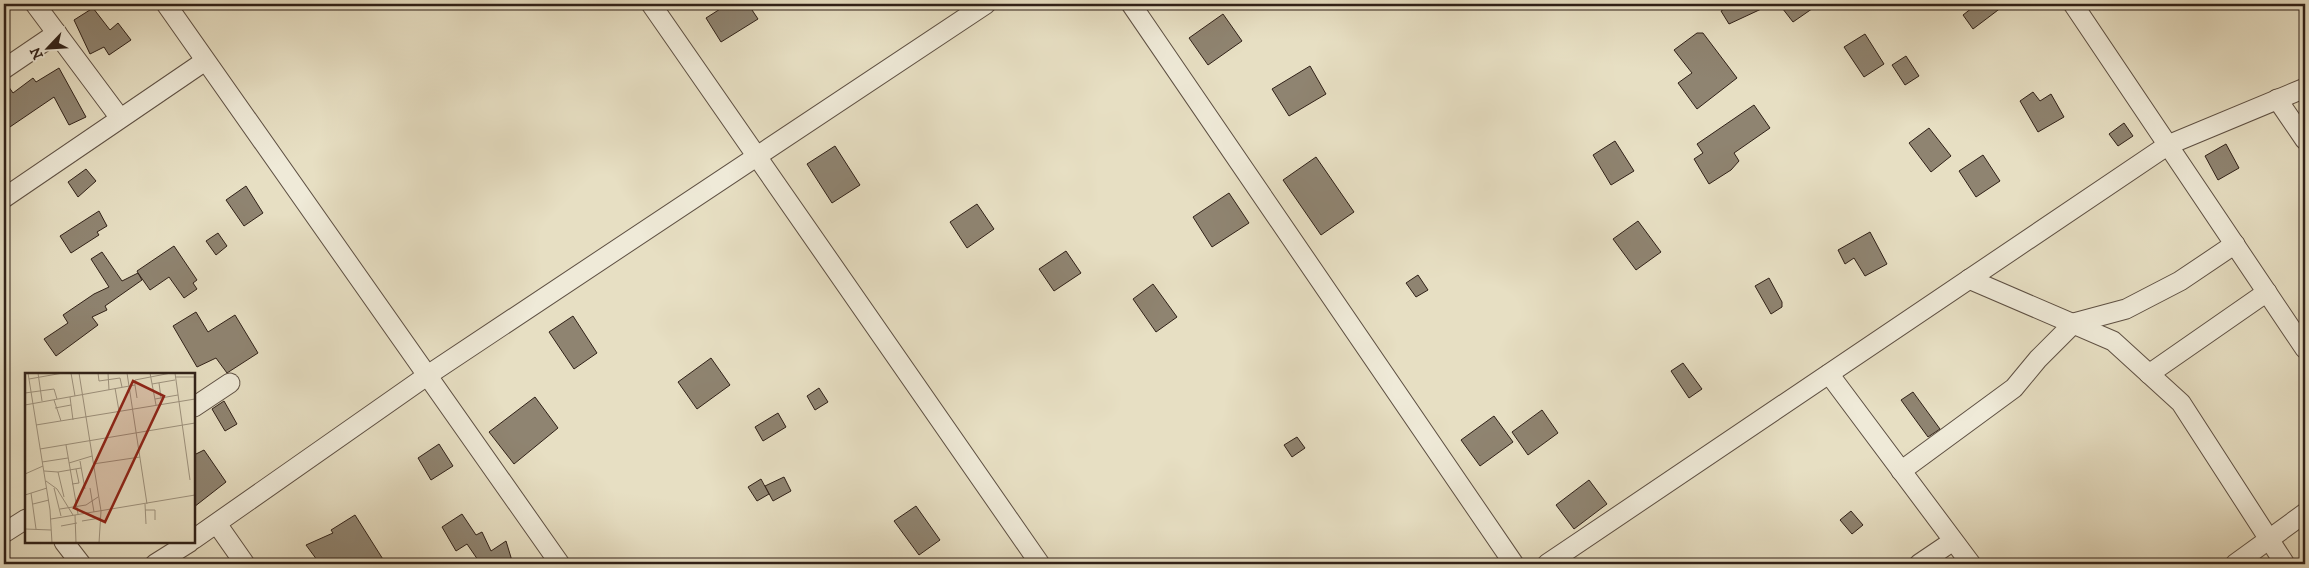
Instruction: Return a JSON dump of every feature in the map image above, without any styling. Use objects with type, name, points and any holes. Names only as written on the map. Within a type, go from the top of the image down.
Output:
[{"type":"street","points":[[34,4],[120,118]]},
{"type":"street","points":[[166,4],[428,375],[554,561]]},
{"type":"street","points":[[650,4],[1040,564]]},
{"type":"street","points":[[195,538],[428,375],[986,4]]},
{"type":"street","points":[[1131,4],[1514,564]]},
{"type":"street","points":[[2073,4],[2267,292],[2300,329],[2305,349]]},
{"type":"street","points":[[4,69],[57,33]]},
{"type":"street","points":[[4,198],[205,60]]},
{"type":"street","points":[[1547,564],[2168,144],[2305,88]]},
{"type":"street","points":[[2277,100],[2305,140]]},
{"type":"street","points":[[1901,470],[2014,388],[2038,358],[2074,323],[2126,309],[2180,281],[2235,244]]},
{"type":"street","points":[[1969,279],[2113,341],[2181,403],[2285,564]]},
{"type":"street","points":[[2149,374],[2267,292]]},
{"type":"street","points":[[1829,374],[1970,564]]},
{"type":"street","points":[[195,406],[230,383]]},
{"type":"street","points":[[2235,564],[2305,513]]},
{"type":"street","points":[[4,533],[25,520]]},
{"type":"street","points":[[217,524],[246,564]]},
{"type":"street","points":[[1919,564],[1954,541]]},
{"type":"street","points":[[65,543],[81,564]]},
{"type":"street","points":[[155,564],[188,543]]},
{"type":"building","points":[[728,4],[748,4],[758,19],[721,42],[706,18]]},
{"type":"building","points":[[1733,4],[1772,4],[1729,24],[1721,11]]},
{"type":"building","points":[[1779,4],[1819,4],[1793,22]]},
{"type":"building","points":[[1977,4],[2006,4],[1973,29],[1963,15]]},
{"type":"building","points":[[93,8],[110,30],[118,23],[131,40],[109,55],[104,47],[90,54],[74,20]]},
{"type":"building","points":[[1223,14],[1242,41],[1208,65],[1189,38]]},
{"type":"building","points":[[1697,33],[1703,33],[1737,78],[1697,109],[1678,83],[1692,73],[1674,50]]},
{"type":"building","points":[[1865,34],[1884,64],[1864,77],[1844,47]]},
{"type":"building","points":[[1906,56],[1919,76],[1905,85],[1892,65]]},
{"type":"building","points":[[1310,66],[1326,94],[1289,116],[1272,89]]},
{"type":"building","points":[[59,68],[86,117],[69,125],[54,97],[4,131],[4,80],[13,93],[33,78],[36,82]]},
{"type":"building","points":[[2033,92],[2040,101],[2051,94],[2064,117],[2038,132],[2020,101]]},
{"type":"building","points":[[1754,105],[1770,128],[1734,153],[1739,161],[1731,170],[1709,184],[1694,159],[1703,153],[1697,144]]},
{"type":"building","points":[[2124,123],[2133,136],[2118,146],[2109,134]]},
{"type":"building","points":[[1929,128],[1951,156],[1931,172],[1909,143]]},
{"type":"building","points":[[1615,141],[1634,171],[1611,185],[1593,155]]},
{"type":"building","points":[[2226,144],[2239,168],[2218,180],[2205,156]]},
{"type":"building","points":[[835,146],[860,185],[832,203],[807,164]]},
{"type":"building","points":[[1983,155],[2000,181],[1976,197],[1959,171]]},
{"type":"building","points":[[1316,157],[1354,212],[1321,235],[1283,180]]},
{"type":"building","points":[[86,169],[96,181],[78,197],[68,182]]},
{"type":"building","points":[[246,186],[263,213],[244,226],[226,200]]},
{"type":"building","points":[[1229,193],[1249,223],[1212,247],[1193,217]]},
{"type":"building","points":[[977,204],[994,229],[967,248],[950,222]]},
{"type":"building","points":[[99,211],[107,226],[97,232],[99,235],[71,253],[60,236]]},
{"type":"building","points":[[1638,221],[1661,252],[1636,270],[1613,239]]},
{"type":"building","points":[[1870,232],[1887,264],[1865,276],[1854,258],[1845,264],[1838,250]]},
{"type":"building","points":[[218,233],[227,246],[216,255],[206,241]]},
{"type":"building","points":[[174,246],[197,280],[193,283],[197,289],[184,298],[169,277],[150,290],[137,271]]},
{"type":"building","points":[[1066,251],[1081,273],[1054,291],[1039,269]]},
{"type":"building","points":[[102,252],[122,281],[138,273],[142,280],[105,306],[107,310],[92,317],[98,325],[56,356],[44,339],[68,323],[63,315],[94,294],[109,287],[91,259]]},
{"type":"building","points":[[1418,275],[1428,290],[1416,297],[1406,283]]},
{"type":"building","points":[[1769,278],[1782,302],[1782,307],[1771,314],[1755,286]]},
{"type":"building","points":[[1153,284],[1177,317],[1156,332],[1133,299]]},
{"type":"building","points":[[196,312],[208,332],[235,315],[258,353],[227,373],[216,358],[197,367],[173,326]]},
{"type":"building","points":[[573,316],[597,353],[574,369],[549,332]]},
{"type":"building","points":[[711,358],[730,385],[697,409],[678,382]]},
{"type":"building","points":[[1683,363],[1702,389],[1689,398],[1671,371]]},
{"type":"building","points":[[819,388],[828,402],[815,410],[807,396]]},
{"type":"building","points":[[1913,392],[1940,429],[1928,437],[1901,400]]},
{"type":"building","points":[[535,397],[558,428],[514,464],[489,432]]},
{"type":"building","points":[[224,401],[237,424],[225,431],[212,409]]},
{"type":"building","points":[[1542,410],[1558,433],[1528,455],[1512,432]]},
{"type":"building","points":[[778,413],[786,427],[763,441],[755,427]]},
{"type":"building","points":[[1494,416],[1513,442],[1480,466],[1461,440]]},
{"type":"building","points":[[1297,437],[1305,448],[1292,457],[1284,445]]},
{"type":"building","points":[[439,444],[453,466],[431,480],[418,458]]},
{"type":"building","points":[[204,450],[226,482],[195,506],[195,454]]},
{"type":"building","points":[[784,477],[791,491],[773,501],[765,486]]},
{"type":"building","points":[[761,479],[769,494],[757,501],[748,487]]},
{"type":"building","points":[[1589,480],[1607,504],[1574,529],[1556,505]]},
{"type":"building","points":[[916,506],[940,540],[919,555],[894,521]]},
{"type":"building","points":[[1851,511],[1863,525],[1852,534],[1840,520]]},
{"type":"building","points":[[462,514],[476,535],[482,532],[491,551],[506,541],[513,564],[471,564],[478,560],[467,544],[456,551],[442,527]]},
{"type":"building","points":[[355,515],[386,564],[320,564],[306,545],[333,533],[331,530]]}]
